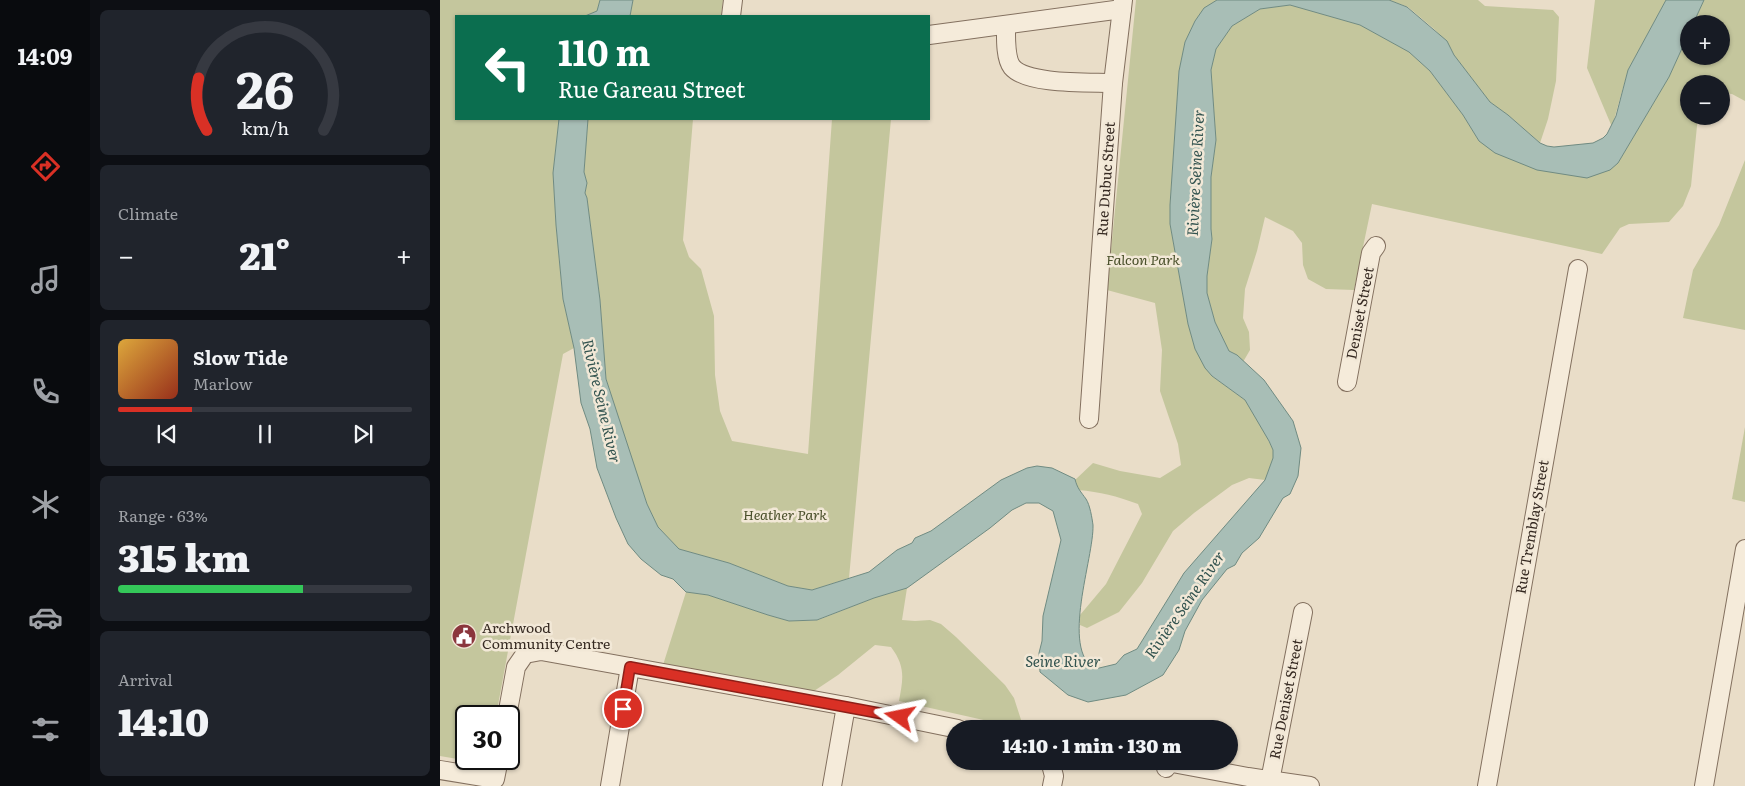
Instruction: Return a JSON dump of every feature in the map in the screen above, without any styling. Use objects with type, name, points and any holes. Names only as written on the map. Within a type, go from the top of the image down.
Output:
[{"type":"street","points":[[731,15],[733,0]]},
{"type":"street","points":[[930,35],[1006,25],[1123,5]]},
{"type":"street","name":"Rue Dubuc Street","points":[[1089,419],[1113,83],[1123,5]]},
{"type":"street","points":[[1006,25],[1006,48],[1012,67],[1028,77],[1046,80],[1113,83]]},
{"type":"street","name":"Deniset Street","points":[[1347,382],[1371,253],[1376,246]]},
{"type":"street","name":"Rue Tremblay Street","points":[[1487,786],[1578,269]]},
{"type":"street","points":[[1704,786],[1745,548]]},
{"type":"street","name":"Rue Deniset Street","points":[[1269,783],[1303,612]]},
{"type":"street","points":[[509,705],[516,667],[525,654],[541,651],[846,706],[946,727]]},
{"type":"street","points":[[610,786],[630,667]]},
{"type":"street","points":[[832,786],[846,706]]},
{"type":"street","points":[[440,770],[495,779],[497,770]]},
{"type":"street","points":[[1052,770],[1054,776],[1052,786]]},
{"type":"street","points":[[1206,770],[1269,783],[1310,786]]},
{"type":"green space","points":[[440,0],[600,0],[597,11],[587,15],[455,15],[455,120],[559,120],[553,173],[556,225],[563,299],[574,348],[563,354],[498,705],[455,705],[455,759],[440,756]]},
{"type":"green space","points":[[633,0],[723,0],[721,15],[630,15]]},
{"type":"green space","name":"Falcon Park","points":[[1136,0],[1217,0],[1204,9],[1195,21],[1185,42],[1179,71],[1170,224],[1188,324],[1195,349],[1212,376],[1245,400],[1262,427],[1273,450],[1273,458],[1265,480],[1249,478],[1232,485],[1173,531],[1142,583],[1119,612],[1087,628],[1080,625],[1080,615],[1106,584],[1142,514],[1138,504],[1108,495],[1078,490],[1075,480],[1093,463],[1120,471],[1160,478],[1181,465],[1178,444],[1160,391],[1162,350],[1155,303],[1107,290]]},
{"type":"green space","points":[[1389,0],[1478,0],[1485,6],[1553,10],[1559,17],[1556,81],[1548,119],[1540,143],[1490,102],[1454,55],[1447,42],[1434,29],[1408,7]]},
{"type":"green space","points":[[1595,0],[1666,0],[1628,70],[1612,127],[1587,68]]},
{"type":"green space","points":[[1704,0],[1745,0],[1745,101],[1730,94],[1730,75],[1680,75],[1680,125],[1697,125],[1691,186],[1683,206],[1669,222],[1629,224],[1620,228],[1602,254],[1372,204],[1354,290],[1326,289],[1308,279],[1303,265],[1302,243],[1293,231],[1265,217],[1245,289],[1243,318],[1249,332],[1250,350],[1243,362],[1237,355],[1229,351],[1215,322],[1207,293],[1207,276],[1212,239],[1211,177],[1216,140],[1211,70],[1216,49],[1232,26],[1260,9],[1290,5],[1360,25],[1409,52],[1430,71],[1463,115],[1479,141],[1604,172],[1618,163],[1669,77],[1680,53],[1680,65],[1730,65],[1730,15],[1697,15]]},
{"type":"green space","name":"Heather Park","points":[[588,120],[693,120],[683,240],[689,257],[701,269],[714,316],[715,375],[720,411],[732,441],[808,454],[832,120],[891,120],[849,578],[812,590],[788,586],[729,563],[679,549],[658,527],[647,504],[630,456],[606,379],[600,300],[585,193],[587,183],[584,172]]},
{"type":"green space","points":[[1745,160],[1745,330],[1683,318],[1693,270],[1719,225]]},
{"type":"green space","points":[[1745,427],[1745,502],[1732,499]]},
{"type":"green space","points":[[907,588],[902,620],[930,620],[941,624],[1005,685],[1014,698],[1021,720],[984,720],[899,701],[902,673],[899,661],[891,647],[875,645],[838,675],[814,691],[663,665],[686,592],[708,595],[789,621],[818,620],[874,598]]},
{"type":"water","points":[[600,0],[633,0],[630,15],[587,15],[597,11]]},
{"type":"water","name":"Seine River","points":[[1217,0],[1389,0],[1407,7],[1447,41],[1454,55],[1490,102],[1540,143],[1554,147],[1593,143],[1603,138],[1616,116],[1628,70],[1666,0],[1704,0],[1697,15],[1680,15],[1680,53],[1669,77],[1618,163],[1610,170],[1587,178],[1537,170],[1495,153],[1479,141],[1463,115],[1430,71],[1409,52],[1360,25],[1290,5],[1260,9],[1232,26],[1216,49],[1211,70],[1216,140],[1211,177],[1212,239],[1207,276],[1207,293],[1215,322],[1229,351],[1237,355],[1264,380],[1293,421],[1301,448],[1298,476],[1290,494],[1283,498],[1259,538],[1242,553],[1235,565],[1227,569],[1202,600],[1185,631],[1179,650],[1163,675],[1126,695],[1088,702],[1068,695],[1040,672],[1039,653],[1042,641],[1043,616],[1061,540],[1053,511],[1039,503],[1026,503],[1012,510],[907,588],[874,598],[817,620],[789,621],[708,595],[686,592],[673,579],[661,575],[641,559],[628,544],[616,518],[597,468],[590,429],[581,403],[574,348],[563,299],[556,225],[553,173],[559,120],[588,120],[584,172],[587,183],[585,193],[600,300],[606,379],[647,504],[658,527],[679,549],[729,563],[788,586],[812,590],[869,572],[897,550],[912,543],[915,538],[931,531],[1001,480],[1027,468],[1037,466],[1052,468],[1075,479],[1090,508],[1092,519],[1092,540],[1079,623],[1080,643],[1085,658],[1095,669],[1116,664],[1124,655],[1137,649],[1184,573],[1265,480],[1273,458],[1273,450],[1269,441],[1245,400],[1212,376],[1205,368],[1195,349],[1188,324],[1170,224],[1179,71],[1185,42],[1195,21],[1204,8]]},
{"type":"place","name":"Archwood Community Centre","points":[[464,636]]},
{"type":"route","points":[[623,709],[630,667],[900,717]]},
{"type":"water label","name":"Rivière Seine River","points":[[1196,173]]},
{"type":"water label","name":"Rivière Seine River","points":[[601,401]]},
{"type":"water label","name":"Rivière Seine River","points":[[1185,605]]}]
